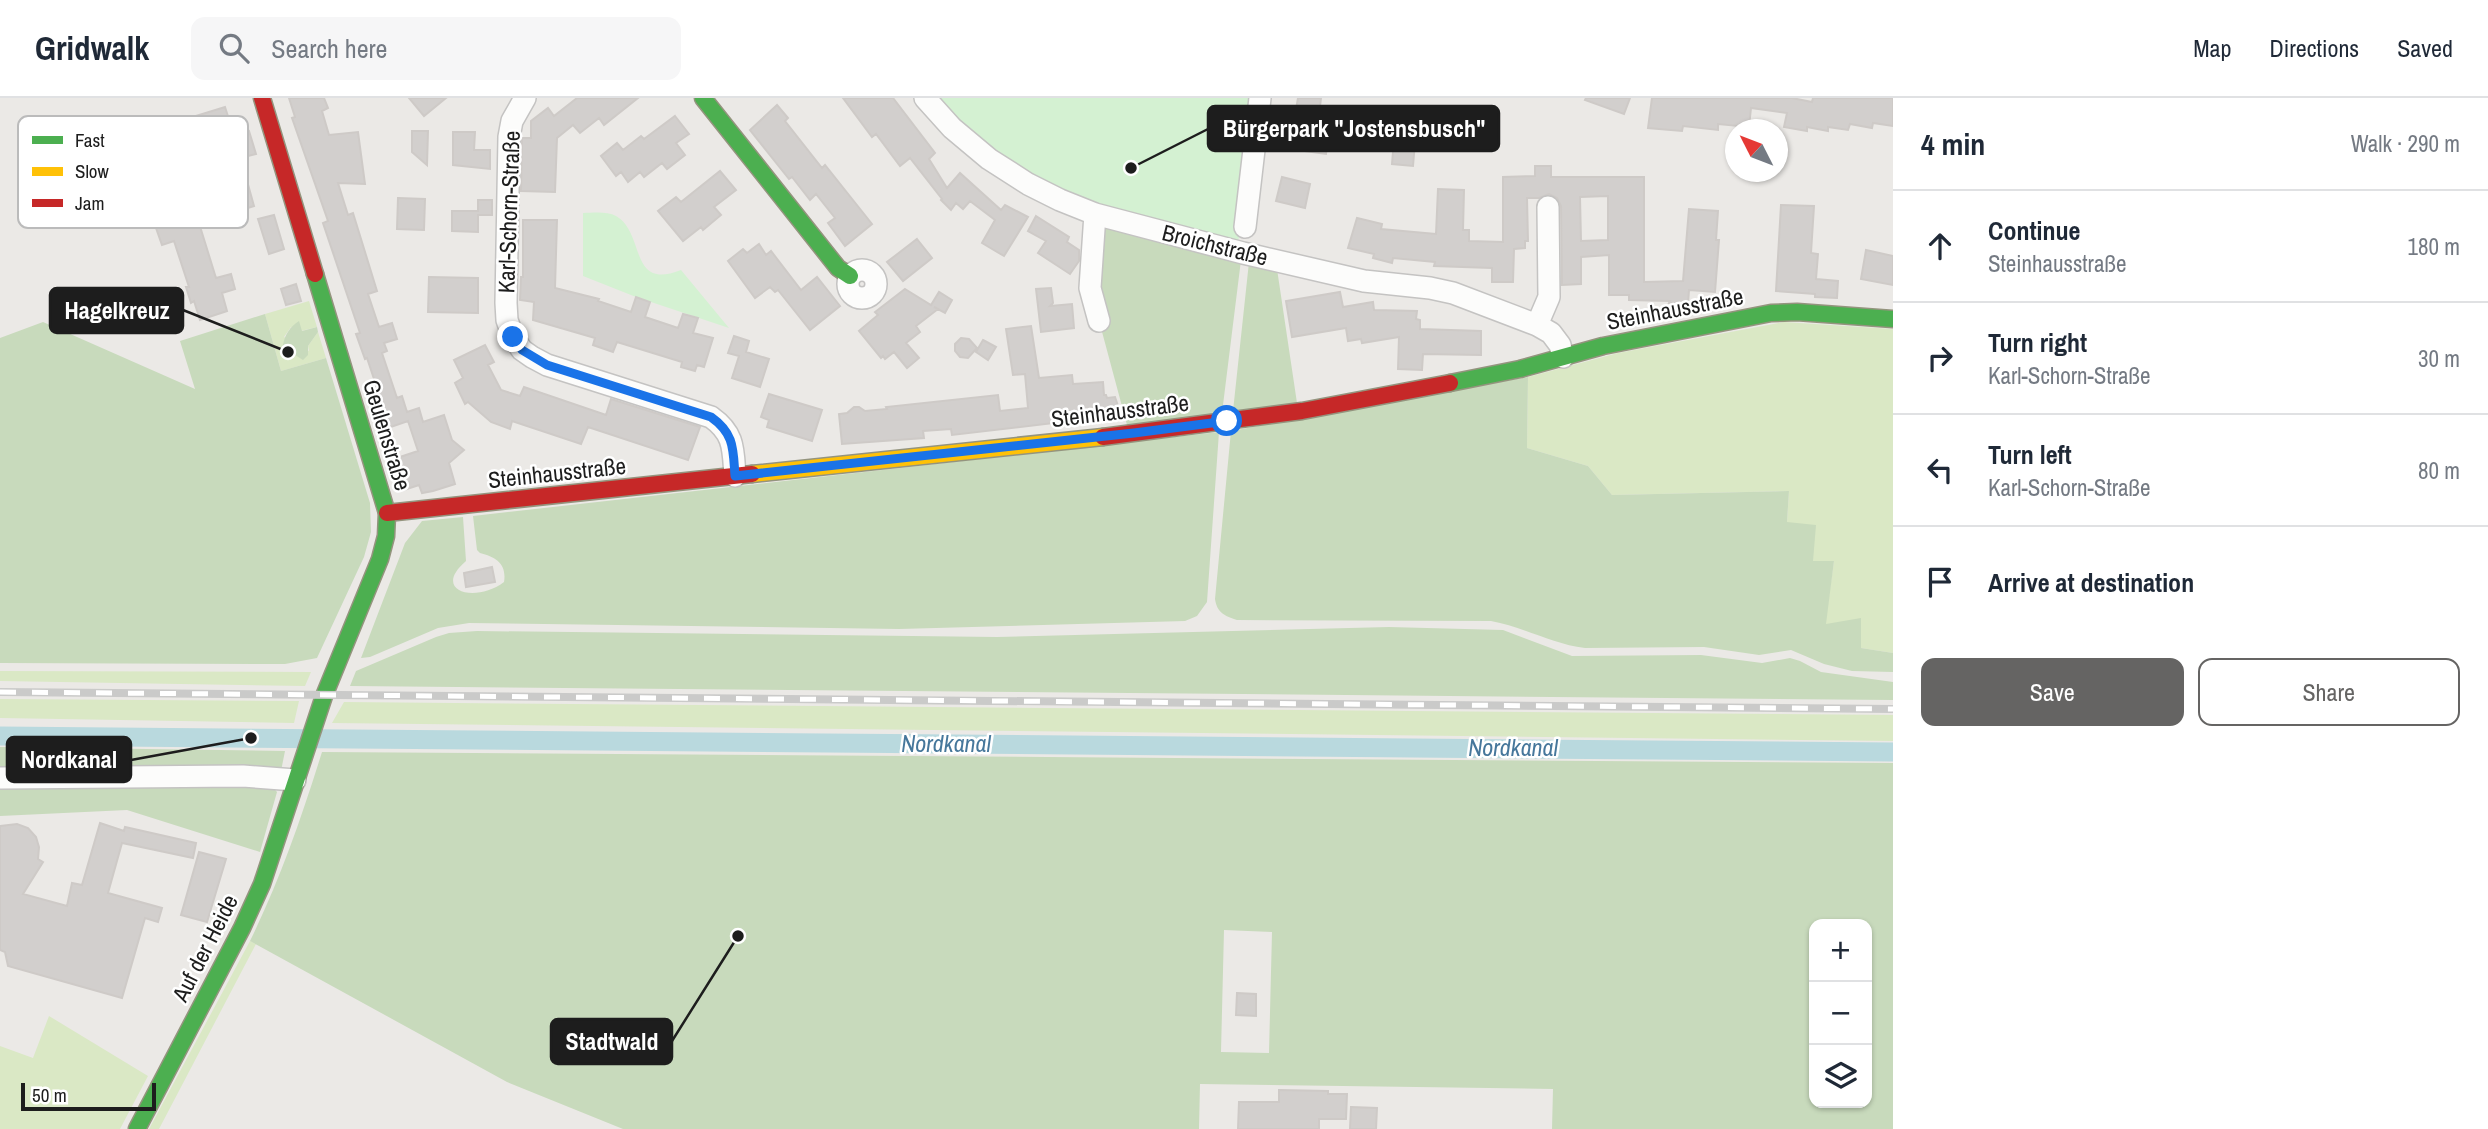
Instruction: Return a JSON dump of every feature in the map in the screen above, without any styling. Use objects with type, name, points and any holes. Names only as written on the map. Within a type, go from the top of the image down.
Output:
[{"type":"street","name":"Geulenstraße","points":[[262,98],[387,513],[386,536],[380,559],[335,666],[299,770]]},
{"type":"street","name":"Karl-Schorn-Straße","points":[[525,98],[512,121],[509,137],[506,303],[507,320],[513,337],[522,350],[547,365],[711,417],[725,427],[732,443],[735,476]]},
{"type":"street","points":[[703,98],[838,268],[850,276]]},
{"type":"street","name":"Broichstraße","points":[[925,98],[952,128],[989,159],[1028,184],[1095,214],[1364,282],[1430,288],[1453,293],[1537,325],[1551,333],[1560,345],[1563,357]]},
{"type":"street","points":[[1245,228],[1260,98]]},
{"type":"street","points":[[1537,325],[1549,298],[1548,207]]},
{"type":"street","points":[[1095,214],[1090,288],[1099,321]]},
{"type":"street","name":"Steinhausstraße","points":[[387,513],[1134,433],[1302,411],[1520,369],[1603,346],[1771,313],[1893,319]]},
{"type":"street","points":[[0,778],[243,776],[299,770]]},
{"type":"street","name":"Auf der Heide","points":[[137,1129],[242,928],[262,884],[299,770]]},
{"type":"green space","points":[[935,98],[1254,98],[1238,244],[1108,210],[1058,191],[1007,162]]},
{"type":"green space","points":[[583,213],[616,216],[625,224],[645,267],[653,273],[664,274],[681,270],[729,328],[583,276]]},
{"type":"green space","points":[[1103,227],[1241,260],[1222,413],[1127,425],[1101,328],[1096,276]]},
{"type":"green space","points":[[1249,262],[1277,269],[1297,403],[1233,411]]},
{"type":"green space","points":[[309,301],[317,327],[301,331],[291,327],[284,337],[309,351],[308,346],[318,332],[326,358],[281,371],[265,314]]},
{"type":"green space","points":[[265,314],[281,371],[326,358],[370,503],[371,532],[364,557],[317,658],[285,664],[0,663],[0,338],[43,322],[195,389],[180,341]]},
{"type":"green space","points":[[299,321],[302,331],[317,327],[318,332],[308,346],[308,355],[303,360],[295,355],[290,356],[283,345],[288,331]]},
{"type":"green space","points":[[1784,322],[1893,329],[1893,653],[1861,648],[1825,624],[1834,561],[1813,561],[1787,522],[1789,491],[1612,495],[1588,466],[1527,448],[1528,377],[1618,353]]},
{"type":"green space","points":[[1528,377],[1527,448],[1588,466],[1612,495],[1789,491],[1787,522],[1816,525],[1813,561],[1834,561],[1826,624],[1861,618],[1861,648],[1893,653],[1893,672],[1852,671],[1824,664],[1791,650],[1759,655],[1704,647],[1585,648],[1491,621],[1237,620],[1220,611],[1215,599],[1231,431]]},
{"type":"green space","points":[[1219,432],[1207,602],[1197,616],[1185,621],[899,629],[469,623],[438,628],[370,657],[361,658],[405,543],[422,521],[463,517],[466,561],[456,571],[453,580],[455,587],[461,591],[481,592],[504,582],[504,570],[499,562],[477,550],[473,516]]},
{"type":"green space","points":[[1389,627],[1503,630],[1572,656],[1701,655],[1762,663],[1790,658],[1821,672],[1893,682],[1893,700],[350,686],[356,671],[436,637],[477,631],[997,637]]},
{"type":"green space","points":[[0,671],[311,672],[305,686],[0,681]]},
{"type":"green space","points":[[0,699],[299,701],[294,723],[0,718]]},
{"type":"green space","points":[[344,702],[1893,715],[1893,741],[332,723]]},
{"type":"green space","points":[[0,747],[285,751],[281,771],[0,772]]},
{"type":"green space","points":[[322,752],[1893,763],[1893,1129],[1552,1129],[1553,1089],[1200,1084],[1199,1129],[623,1129],[507,1082],[250,941],[281,871]],"holes":[[[1224,930],[1272,932],[1269,1053],[1221,1052]]]},
{"type":"green space","points":[[0,783],[270,784],[277,792],[260,852],[127,810],[0,816]]},
{"type":"green space","points":[[250,941],[256,944],[159,1129],[149,1129]]},
{"type":"green space","points":[[49,1016],[148,1076],[120,1129],[0,1129],[0,1046],[33,1058]]},
{"type":"building","points":[[289,98],[324,98],[328,108],[322,111],[329,135],[358,132],[365,184],[338,183],[348,215],[353,213],[377,291],[368,294],[379,327],[392,323],[397,339],[384,343],[387,351],[382,353],[397,398],[402,396],[407,412],[419,408],[423,422],[444,415],[452,440],[464,450],[449,463],[455,484],[422,493],[419,485],[404,490],[394,459],[418,451],[408,421],[385,429],[377,404],[382,403],[356,334],[360,333],[323,223],[328,221],[292,118],[295,117]]},
{"type":"building","points":[[409,98],[446,98],[424,116]]},
{"type":"building","points":[[577,98],[638,98],[604,125],[599,118],[580,133],[573,125],[557,138],[555,192],[521,191],[522,138],[531,138],[531,121],[548,108],[554,116]]},
{"type":"building","points":[[843,98],[893,98],[935,153],[929,159],[947,188],[960,173],[1001,210],[1005,205],[1028,217],[1004,256],[982,243],[995,220],[970,201],[963,209],[956,203],[951,210],[910,158],[900,166],[876,134],[872,137]]},
{"type":"building","points":[[1298,98],[1321,98],[1318,123],[1330,125],[1326,154],[1289,149]]},
{"type":"building","points":[[1630,98],[1624,114],[1585,100]]},
{"type":"building","points":[[1652,98],[1792,98],[1812,102],[1813,98],[1893,98],[1893,126],[1873,123],[1872,128],[1850,124],[1848,130],[1828,127],[1828,131],[1807,127],[1807,131],[1788,128],[1787,113],[1751,108],[1750,119],[1725,119],[1725,125],[1718,124],[1718,130],[1683,126],[1682,131],[1648,128]]},
{"type":"building","points":[[777,105],[788,118],[785,121],[822,168],[825,165],[872,224],[845,246],[828,223],[835,218],[816,194],[810,200],[792,177],[789,179],[750,130]]},
{"type":"building","points":[[225,107],[228,116],[196,116]]},
{"type":"building","points":[[675,116],[689,134],[676,143],[685,155],[667,169],[662,163],[644,177],[640,172],[628,182],[621,172],[616,176],[601,156],[617,143],[623,150],[641,136],[644,139]]},
{"type":"building","points":[[1395,124],[1416,125],[1415,128],[1447,128],[1446,144],[1415,142],[1413,166],[1392,164],[1394,140],[1375,138],[1375,127],[1395,128]]},
{"type":"building","points":[[248,131],[256,154],[248,156]]},
{"type":"building","points":[[412,131],[428,131],[427,165],[412,152]]},
{"type":"building","points":[[453,132],[475,132],[474,150],[490,150],[490,169],[453,165]]},
{"type":"building","points":[[1535,166],[1551,166],[1551,177],[1644,177],[1644,282],[1683,281],[1689,209],[1718,211],[1715,292],[1689,290],[1688,304],[1629,300],[1629,295],[1609,295],[1609,255],[1581,257],[1581,284],[1562,285],[1561,206],[1557,198],[1549,194],[1539,198],[1527,198],[1528,241],[1525,241],[1525,248],[1514,249],[1513,282],[1492,282],[1492,268],[1434,266],[1435,262],[1393,258],[1392,263],[1373,258],[1374,254],[1348,248],[1357,218],[1382,224],[1381,229],[1436,234],[1438,189],[1464,190],[1463,230],[1469,230],[1469,241],[1503,242],[1503,177],[1535,176]],"holes":[[[1608,196],[1608,240],[1581,241],[1580,197]]]},
{"type":"building","points":[[720,171],[736,190],[714,207],[721,215],[703,230],[701,227],[683,241],[658,211],[676,197],[681,202]]},
{"type":"building","points":[[1282,177],[1310,184],[1305,208],[1276,201]]},
{"type":"building","points":[[248,184],[254,206],[248,208]]},
{"type":"building","points":[[398,198],[425,199],[424,230],[397,229]]},
{"type":"building","points":[[478,200],[492,200],[492,215],[478,215],[478,232],[452,231],[452,211],[478,211]]},
{"type":"building","points":[[1781,205],[1814,206],[1811,253],[1818,254],[1816,279],[1838,281],[1837,298],[1776,291]]},
{"type":"building","points":[[274,215],[284,249],[269,254],[258,219]]},
{"type":"building","points":[[1036,216],[1069,237],[1067,242],[1079,250],[1079,261],[1070,274],[1038,253],[1046,241],[1028,231]]},
{"type":"building","points":[[523,220],[557,220],[555,288],[599,299],[598,301],[631,312],[636,297],[650,302],[645,317],[678,328],[683,314],[698,318],[693,333],[713,338],[704,367],[697,365],[695,371],[681,367],[682,362],[617,342],[613,352],[593,345],[595,338],[533,320],[534,302],[520,300],[523,277]]},
{"type":"building","points":[[156,228],[200,228],[216,278],[231,274],[235,289],[222,293],[227,311],[200,320],[194,301],[191,303],[186,287],[189,287],[174,241],[162,245]]},
{"type":"building","points":[[917,239],[932,258],[903,281],[887,262]]},
{"type":"building","points":[[759,244],[766,255],[771,251],[801,290],[817,277],[840,306],[810,330],[778,290],[775,292],[770,287],[755,298],[728,261],[743,249],[747,253]]},
{"type":"building","points":[[1866,250],[1893,256],[1893,285],[1861,279]]},
{"type":"building","points":[[429,277],[478,278],[478,313],[428,312]]},
{"type":"building","points":[[296,284],[301,301],[286,305],[281,289]]},
{"type":"building","points":[[1051,288],[1053,303],[1050,306],[1072,304],[1074,328],[1041,332],[1036,289]]},
{"type":"building","points":[[905,289],[931,305],[939,292],[952,300],[945,313],[938,309],[916,326],[920,332],[906,343],[919,358],[907,368],[894,352],[885,359],[883,356],[881,358],[859,331],[878,315],[875,312]]},
{"type":"building","points":[[1340,292],[1343,307],[1373,302],[1374,310],[1417,311],[1416,319],[1420,320],[1420,329],[1481,331],[1481,355],[1423,354],[1422,370],[1398,369],[1399,337],[1362,343],[1361,339],[1348,341],[1346,328],[1292,337],[1286,301]]},
{"type":"building","points":[[1031,326],[1039,378],[1072,375],[1073,384],[1103,382],[1104,395],[1107,398],[1115,397],[1121,415],[952,435],[951,429],[923,431],[924,438],[842,444],[839,414],[847,413],[854,407],[865,411],[998,395],[1000,411],[1028,408],[1025,374],[1013,375],[1006,329]]},
{"type":"building","points":[[734,336],[749,341],[746,352],[769,359],[760,387],[732,378],[739,356],[728,353]]},
{"type":"building","points":[[961,338],[969,339],[977,348],[968,358],[960,357],[955,351],[955,344]]},
{"type":"building","points":[[983,340],[996,347],[988,360],[976,352]]},
{"type":"building","points":[[485,345],[494,362],[488,365],[501,390],[520,396],[524,387],[606,415],[611,399],[700,427],[688,460],[588,427],[581,444],[512,421],[510,429],[491,422],[468,402],[465,404],[455,383],[463,378],[454,360]]},
{"type":"building","points":[[769,394],[822,410],[812,441],[767,427],[769,420],[761,417]]},
{"type":"building","points":[[492,567],[495,582],[466,587],[464,573]]},
{"type":"building","points":[[100,823],[124,831],[125,827],[196,843],[193,858],[122,843],[108,893],[162,908],[158,922],[145,918],[122,998],[8,966],[5,952],[0,950],[0,826],[17,824],[28,828],[36,837],[38,859],[43,862],[23,894],[67,906],[72,883],[82,885]]},
{"type":"building","points":[[199,852],[226,859],[207,922],[181,915]]},
{"type":"building","points":[[1237,993],[1256,994],[1256,1016],[1236,1015]]},
{"type":"building","points":[[1279,1090],[1347,1094],[1346,1119],[1319,1119],[1319,1129],[1238,1129],[1239,1102],[1279,1102]]},
{"type":"building","points":[[1351,1107],[1377,1108],[1376,1129],[1350,1129]]},
{"type":"waterway","name":"Nordkanal","points":[[0,736],[1893,752]]},
{"type":"railway","points":[[0,692],[1893,709]]},
{"type":"traffic: fast","points":[[703,98],[838,268],[850,276]]},
{"type":"traffic: fast","points":[[137,1129],[242,928],[262,884],[324,696],[380,559],[386,536],[387,513],[315,274]]},
{"type":"traffic: fast","points":[[1450,383],[1520,369],[1603,346],[1771,313],[1797,312],[1893,319]]},
{"type":"traffic: slow","points":[[752,474],[1103,437]]},
{"type":"traffic: jam","points":[[262,98],[315,274]]},
{"type":"traffic: jam","points":[[1103,437],[1302,411],[1450,383]]},
{"type":"traffic: jam","points":[[387,513],[752,474]]},
{"type":"place","name":"Bürgerpark \"Jostensbusch\"","points":[[1131,168]]},
{"type":"place","name":"Hagelkreuz","points":[[288,352]]},
{"type":"place","name":"Nordkanal","points":[[251,738]]},
{"type":"place","name":"Stadtwald","points":[[738,936]]},
{"type":"route","points":[[513,337],[522,350],[547,365],[711,417],[725,427],[732,443],[735,476],[1227,421]]}]
